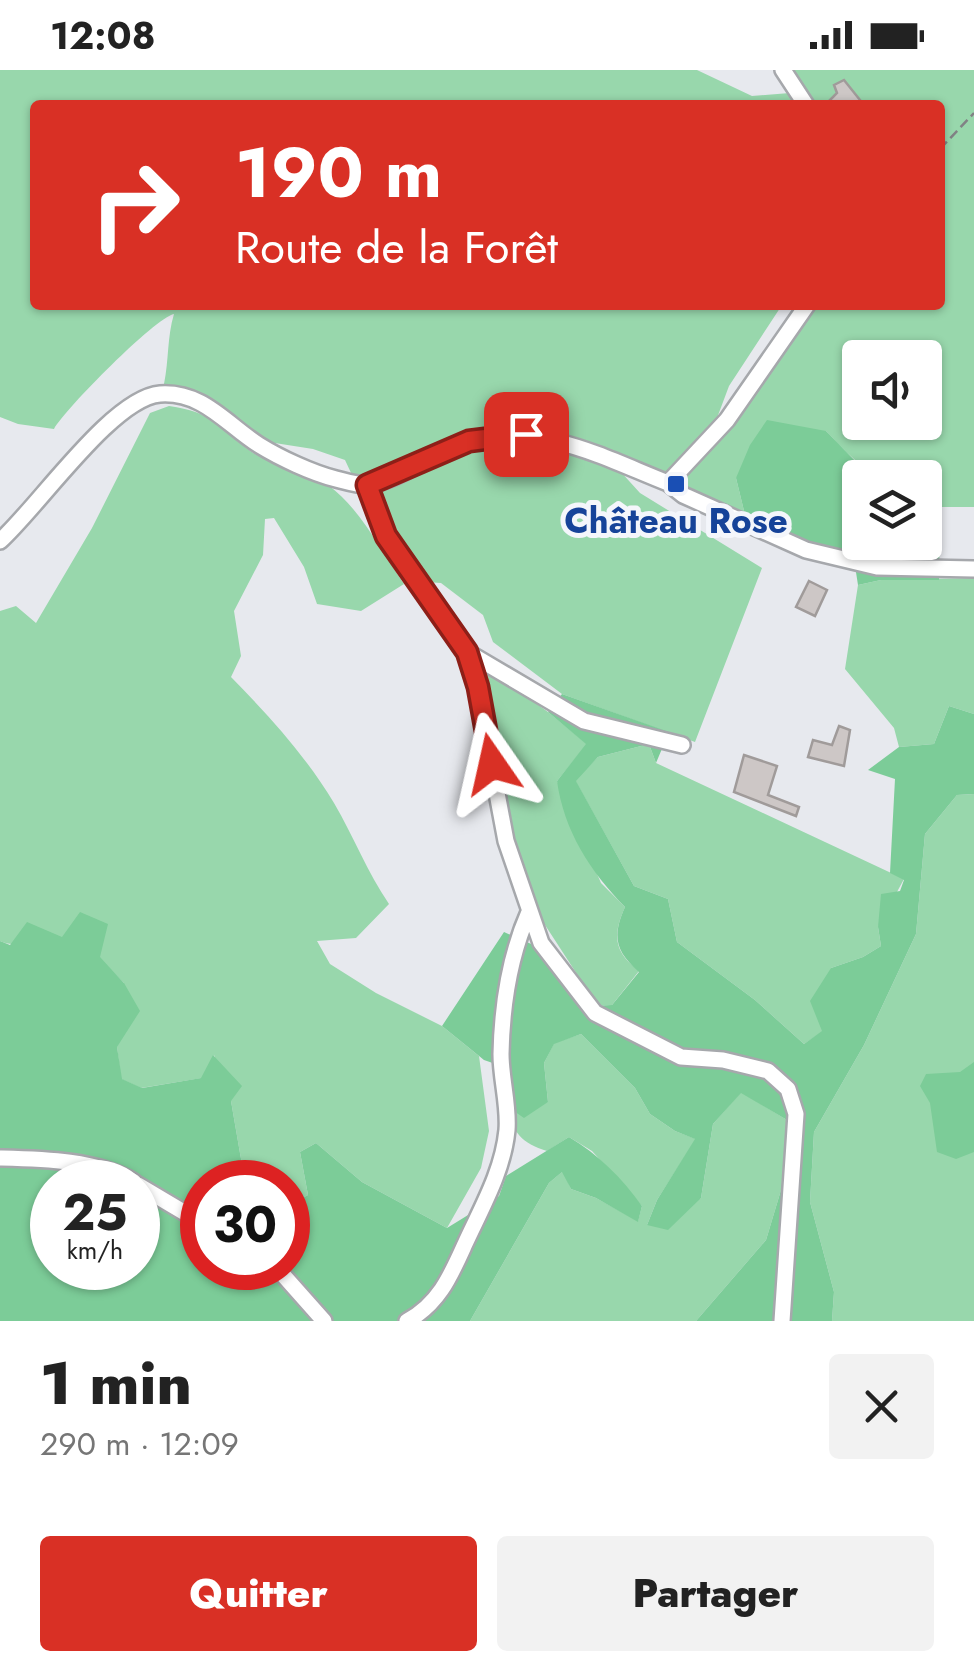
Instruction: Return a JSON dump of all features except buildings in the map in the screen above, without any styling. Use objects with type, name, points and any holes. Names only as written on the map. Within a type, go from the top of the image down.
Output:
[{"type":"street","points":[[783,70],[803,100]]},
{"type":"street","points":[[668,484],[728,420],[804,310]]},
{"type":"street","points":[[0,541],[114,416],[136,402],[160,394],[208,405],[260,446],[332,478],[367,485],[469,441],[526,434],[557,440],[668,484],[683,495],[806,550],[877,567],[974,569]]},
{"type":"street","points":[[367,485],[386,536],[467,652],[478,687],[506,840],[540,943],[596,1014],[681,1057],[723,1060],[768,1071],[788,1090],[796,1114],[782,1321]]},
{"type":"street","points":[[467,652],[584,721],[682,745]]},
{"type":"street","points":[[408,1321],[422,1314],[444,1290],[500,1168],[507,1127],[502,1053],[510,970],[529,912]]},
{"type":"street","points":[[0,1158],[30,1161]]},
{"type":"street","points":[[297,1290],[324,1321]]},
{"type":"path","points":[[945,144],[974,113]]},
{"type":"green space","points":[[0,70],[697,70],[752,96],[802,92],[791,70],[974,70],[974,507],[942,507],[942,460],[856,460],[826,431],[736,478],[745,515],[685,490],[680,476],[732,423],[812,310],[945,310],[945,100],[30,100],[30,310],[779,310],[729,386],[717,418],[665,478],[573,440],[525,430],[475,435],[400,466],[352,475],[345,460],[313,449],[262,441],[234,415],[206,397],[164,384],[174,314],[111,365],[54,429],[0,417]]},
{"type":"green space","points":[[169,406],[205,416],[258,456],[328,485],[360,518],[404,584],[361,611],[317,604],[304,567],[274,518],[265,519],[263,555],[234,611],[241,656],[231,677],[323,785],[389,904],[356,938],[317,941],[330,964],[376,993],[442,1026],[479,1056],[489,1131],[481,1168],[447,1228],[362,1182],[316,1143],[300,1152],[301,1160],[241,1160],[231,1101],[214,1055],[202,1078],[141,1088],[121,1079],[117,1047],[124,983],[76,942],[57,938],[14,944],[0,941],[0,611],[16,606],[36,623],[92,528],[150,413]]},
{"type":"green space","points":[[767,420],[826,431],[854,460],[842,460],[842,551],[808,543],[745,515],[736,478],[750,445]]},
{"type":"green space","points":[[551,443],[620,471],[640,493],[762,568],[695,742],[562,694],[493,642],[483,615],[441,583],[426,582],[387,535],[377,496],[380,489],[484,444]]},
{"type":"green space","points":[[854,560],[939,560],[939,580],[881,580],[858,585]]},
{"type":"green space","points":[[974,578],[974,714],[949,706],[934,744],[899,747],[894,728],[845,669],[858,585],[881,580]]},
{"type":"green space","points":[[481,664],[587,744],[557,781],[601,883],[625,907],[618,927],[618,943],[624,957],[639,971],[612,1005],[597,1005],[534,908],[518,870],[479,673]]},
{"type":"green space","points":[[562,694],[669,732],[656,763],[649,744],[598,757],[576,781],[634,886],[668,899],[677,942],[755,1000],[804,1044],[822,1031],[810,1001],[831,968],[881,946],[881,894],[900,891],[904,880],[890,873],[895,779],[868,770],[899,747],[934,744],[949,706],[974,714],[974,794],[957,795],[925,834],[916,934],[864,1045],[814,1132],[810,1202],[834,1292],[832,1321],[696,1321],[766,1240],[781,1190],[787,1120],[741,1093],[713,1124],[701,1198],[668,1230],[647,1225],[657,1200],[695,1139],[650,1114],[635,1088],[581,1034],[554,1044],[544,1063],[548,1102],[524,1118],[508,1107],[507,1068],[484,1060],[442,1026],[504,932],[538,947],[584,1006],[612,1005],[639,972],[618,942],[618,926],[625,907],[580,849],[560,799],[557,781],[586,744],[548,712]]},
{"type":"green space","points":[[649,744],[656,763],[904,879],[878,927],[881,946],[831,968],[822,1032],[804,1044],[755,1000],[677,942],[668,899],[634,886],[575,780],[598,757]]},
{"type":"green space","points":[[974,794],[974,1321],[832,1321],[834,1292],[810,1202],[814,1132],[864,1045],[916,934],[925,834],[957,795]]},
{"type":"green space","points":[[80,912],[108,924],[100,957],[124,983],[140,1011],[117,1047],[122,1079],[142,1088],[201,1078],[213,1055],[242,1086],[231,1101],[241,1160],[180,1160],[180,1290],[310,1290],[310,1160],[301,1160],[300,1152],[316,1143],[362,1182],[447,1228],[499,1196],[506,1176],[569,1137],[618,1176],[642,1206],[638,1222],[571,1189],[562,1172],[549,1183],[470,1321],[0,1321],[0,941],[10,945],[27,922],[62,937]]},
{"type":"green space","points":[[581,1034],[635,1088],[650,1114],[696,1139],[657,1200],[647,1225],[701,1198],[713,1124],[741,1092],[787,1120],[781,1190],[766,1240],[696,1321],[470,1321],[549,1183],[563,1171],[571,1189],[638,1221],[642,1206],[592,1151],[569,1137],[547,1151],[538,1148],[520,1136],[510,1116],[508,1107],[548,1102],[544,1063],[554,1043]]},
{"type":"green space","points":[[974,1062],[974,1152],[956,1159],[937,1152],[930,1103],[920,1086],[926,1074],[960,1072]]},
{"type":"place","name":"Château Rose","points":[[676,484]]},
{"type":"route","points":[[492,764],[478,687],[467,652],[386,536],[367,485],[469,441],[526,434]]}]
